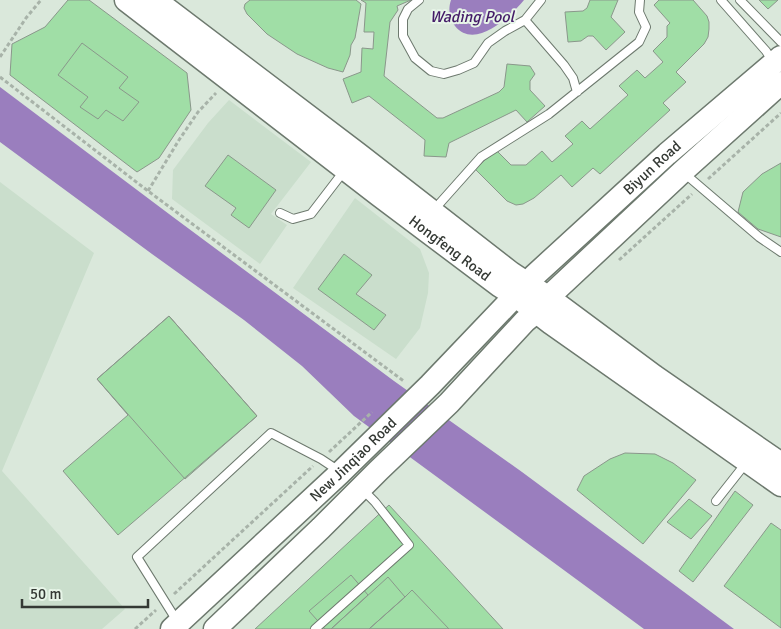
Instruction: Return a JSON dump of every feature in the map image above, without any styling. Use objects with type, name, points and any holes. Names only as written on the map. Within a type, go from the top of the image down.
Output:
[{"type":"street","name":"Hongfeng Road","points":[[126,0],[352,162]]},
{"type":"street","name":"Hongfeng Road","points":[[155,0],[500,286],[522,290],[781,485]]},
{"type":"street","name":"Biyun Road","points":[[543,305],[675,163],[779,61]]},
{"type":"street","name":"Biyun Road","points":[[522,290],[675,163]]},
{"type":"street","name":"New Jinqiao Road","points":[[178,627],[430,385],[522,290]]},
{"type":"street","name":"Hongfeng Road","points":[[543,305],[654,376],[781,464]]},
{"type":"street","name":"New Jinqiao Road","points":[[215,629],[362,489],[379,470],[449,403],[525,321],[543,305]]},
{"type":"lane","points":[[419,0],[408,9],[403,19],[403,36],[415,58],[431,71],[444,74],[474,63],[488,43],[525,20],[541,0]]},
{"type":"lane","points":[[440,203],[481,157],[549,114],[639,42],[646,27],[639,12],[640,0]]},
{"type":"lane","points":[[721,0],[766,50],[779,61]]},
{"type":"lane","points":[[740,0],[779,61]]},
{"type":"lane","points":[[525,20],[573,78],[577,92]]},
{"type":"lane","points":[[280,213],[293,219],[311,214],[352,162]]},
{"type":"lane","points":[[675,163],[759,237],[781,252]]},
{"type":"lane","points":[[178,627],[137,557],[270,433],[321,459],[340,473]]},
{"type":"lane","points":[[716,501],[747,461]]},
{"type":"lane","points":[[315,629],[409,545],[375,502],[362,489]]},
{"type":"path","points":[[0,57],[26,18],[41,0]]},
{"type":"path","points":[[0,77],[148,191],[405,382]]},
{"type":"path","points":[[148,191],[198,112],[217,93]]},
{"type":"path","points":[[615,264],[781,112]]},
{"type":"path","points":[[135,629],[344,438]]},
{"type":"shaded area","points":[[229,100],[311,162],[271,214],[287,225],[260,264],[172,199],[173,170],[208,123]]},
{"type":"shaded area","points":[[0,182],[94,253],[2,471],[125,609],[102,629],[0,629]]},
{"type":"shaded area","points":[[355,198],[420,249],[429,273],[428,293],[420,328],[396,359],[293,288]]},
{"type":"water","name":"Wading Pool","points":[[451,0],[524,0],[502,22],[482,33],[472,35],[463,33],[451,20]]},
{"type":"water","points":[[0,87],[394,381],[522,472],[734,629],[644,629],[354,416],[302,366],[244,320],[0,142]]},
{"type":"building","points":[[68,0],[89,0],[187,73],[191,110],[159,158],[137,172],[10,75],[12,44],[45,27]]},
{"type":"building","points":[[250,0],[356,0],[361,4],[355,38],[343,72],[328,68],[297,54],[267,34],[247,14],[244,8],[245,4]]},
{"type":"building","points":[[361,0],[411,0],[397,6],[398,10],[390,22],[384,76],[437,118],[443,118],[499,92],[504,87],[507,64],[530,66],[535,74],[530,81],[530,90],[545,106],[527,122],[516,110],[449,143],[446,157],[424,156],[425,140],[369,96],[352,103],[343,79],[361,72],[362,48],[373,49],[374,32],[364,32],[366,3]]},
{"type":"building","points":[[590,0],[618,0],[611,17],[625,32],[606,50],[593,36],[588,36],[581,41],[568,42],[565,12],[583,11],[587,8]]},
{"type":"building","points":[[659,0],[693,0],[707,16],[709,22],[708,37],[704,44],[676,72],[686,82],[663,103],[670,110],[600,174],[593,168],[572,187],[561,175],[534,198],[523,204],[516,205],[507,201],[475,169],[496,150],[511,165],[526,165],[542,151],[552,162],[573,144],[565,136],[582,121],[590,129],[628,95],[619,86],[637,70],[645,78],[663,62],[653,51],[667,37],[667,26],[670,23],[654,5]]},
{"type":"building","points":[[759,0],[778,0],[768,9]]},
{"type":"building","points":[[82,43],[128,77],[119,88],[139,102],[123,121],[106,110],[98,119],[80,107],[88,97],[58,75]]},
{"type":"building","points":[[228,155],[276,190],[249,228],[231,215],[236,208],[205,186]]},
{"type":"building","points":[[781,163],[781,237],[758,229],[738,212],[743,192],[762,174]]},
{"type":"building","points":[[344,254],[372,275],[356,294],[386,315],[374,330],[318,289]]},
{"type":"building","points":[[169,316],[257,416],[118,535],[63,471],[128,415],[97,379]]},
{"type":"building","points":[[169,316],[257,416],[185,479],[97,379]]},
{"type":"building","points":[[625,453],[655,454],[673,463],[696,480],[643,544],[577,490],[584,476],[610,459]]},
{"type":"building","points":[[735,491],[753,505],[693,582],[679,571]]},
{"type":"building","points":[[689,499],[712,516],[691,539],[667,522]]},
{"type":"building","points":[[389,505],[503,629],[255,629]]},
{"type":"building","points":[[771,523],[781,530],[781,628],[724,586]]},
{"type":"building","points":[[351,575],[368,595],[331,629],[325,629],[309,611]]},
{"type":"building","points":[[388,577],[405,597],[369,629],[331,629]]},
{"type":"building","points":[[412,590],[449,629],[369,629],[405,597]]}]
